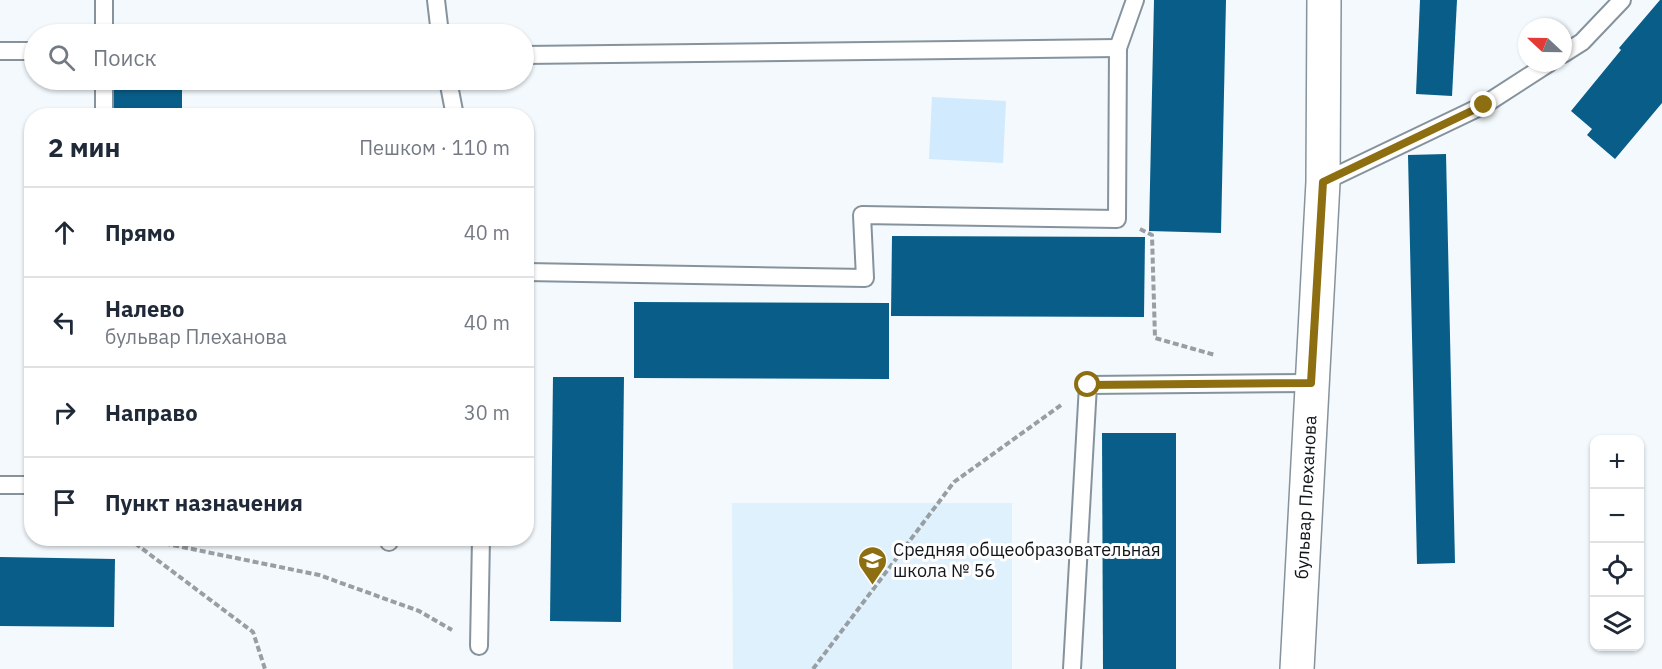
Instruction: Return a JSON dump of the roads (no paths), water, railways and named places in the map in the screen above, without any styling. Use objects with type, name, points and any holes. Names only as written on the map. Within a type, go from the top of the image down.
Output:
[{"type":"street","name":"бульвар Плеханова","points":[[1297,669],[1323,182],[1324,0]]},
{"type":"lane","points":[[104,0],[104,24]]},
{"type":"lane","points":[[436,0],[439,24]]},
{"type":"lane","points":[[534,272],[865,278],[862,215],[1117,219],[1118,48],[1135,0]]},
{"type":"lane","points":[[1572,48],[1582,42],[1622,0]]},
{"type":"lane","points":[[534,55],[1118,48]]},
{"type":"lane","points":[[0,51],[24,51]]},
{"type":"lane","points":[[1323,182],[1484,105],[1535,72]]},
{"type":"lane","points":[[104,90],[104,108]]},
{"type":"lane","points":[[450,90],[453,108]]},
{"type":"lane","points":[[1072,669],[1088,385],[1311,383]]},
{"type":"lane","points":[[0,485],[24,485]]},
{"type":"lane","points":[[479,646],[481,546]]},
{"type":"place","name":"Средняя общеобразовательная школа № 56","points":[[872,586]]}]
